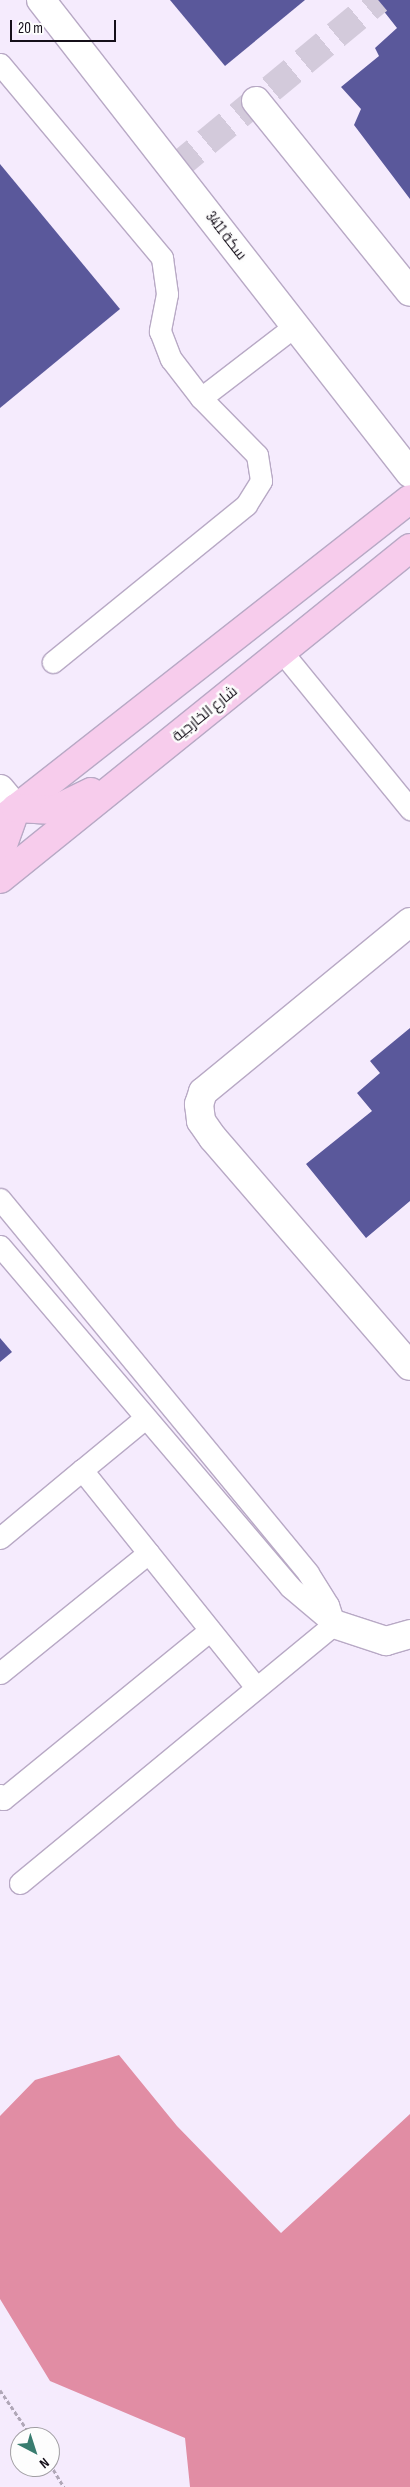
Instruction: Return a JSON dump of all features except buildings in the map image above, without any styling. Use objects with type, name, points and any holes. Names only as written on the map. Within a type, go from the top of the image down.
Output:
[{"type":"main road","points":[[0,854],[5,806],[410,499]]},
{"type":"main road","points":[[332,611],[358,573],[410,519]]},
{"type":"main road","name":"شارع الخارجية","points":[[0,879],[410,548]]},
{"type":"main road","points":[[5,806],[54,810],[132,773]]},
{"type":"street","name":"سكة 3411","points":[[41,0],[410,473]]},
{"type":"street","points":[[256,101],[410,292]]},
{"type":"street","points":[[410,922],[203,1092],[199,1104],[200,1121],[213,1138],[410,1366]]},
{"type":"street","points":[[334,1624],[386,1642],[410,1634]]},
{"type":"lane","points":[[0,64],[162,258],[167,294],[160,331],[171,359],[201,398],[257,455],[261,480],[246,505],[53,662]]},
{"type":"lane","points":[[201,398],[296,325]]},
{"type":"lane","points":[[282,652],[410,809]]},
{"type":"lane","points":[[0,1199],[308,1573],[328,1605],[334,1624]]},
{"type":"lane","points":[[0,1246],[290,1587],[334,1624]]},
{"type":"lane","points":[[0,1538],[145,1418]]},
{"type":"lane","points":[[82,1470],[255,1686]]},
{"type":"lane","points":[[0,1673],[148,1553]]},
{"type":"lane","points":[[20,1883],[255,1686],[334,1624]]},
{"type":"lane","points":[[0,1796],[3,1799],[210,1630]]},
{"type":"path","points":[[0,2390],[25,2427]]},
{"type":"shaded area","points":[[119,2055],[177,2126],[281,2233],[410,2114],[410,2487],[190,2487],[185,2438],[50,2381],[0,2299],[0,2116],[35,2080]]},
{"type":"tunnel","points":[[174,169],[378,0]]}]
